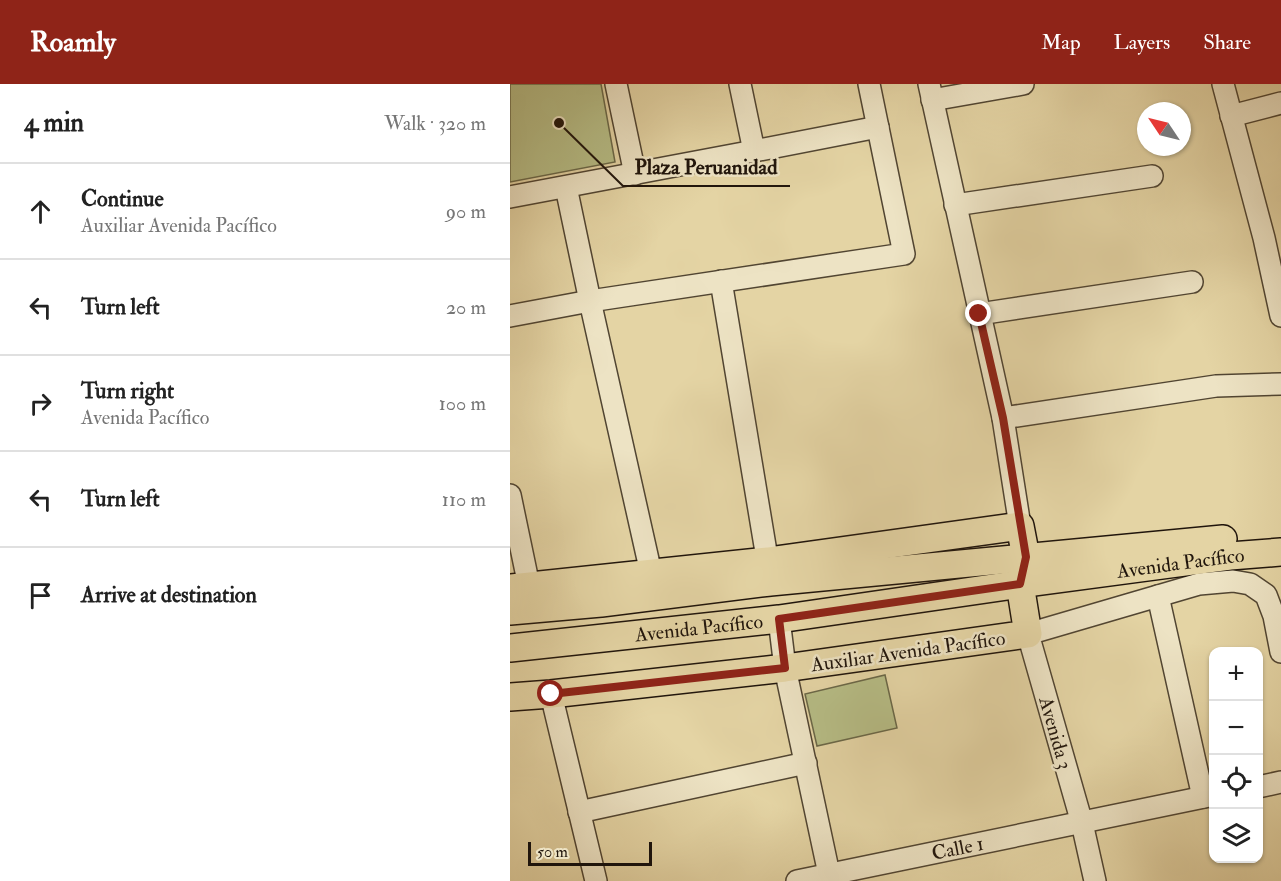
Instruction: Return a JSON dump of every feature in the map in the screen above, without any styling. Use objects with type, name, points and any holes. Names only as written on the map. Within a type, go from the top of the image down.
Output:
[{"type":"main road","points":[[519,587],[651,573],[769,571],[1020,526],[1026,557],[1020,584]]},
{"type":"main road","name":"Avenida Pacífico","points":[[510,611],[601,603],[769,571],[967,562],[1281,534]]},
{"type":"main road","name":"Avenida Pacífico","points":[[510,648],[779,619],[971,590],[1230,556],[1281,552]]},
{"type":"main road","points":[[967,562],[974,565],[978,573],[978,581],[971,590]]},
{"type":"main road","name":"Avenida 3","points":[[1020,584],[1028,634]]},
{"type":"main road","name":"Auxiliar Avenida Pacífico","points":[[510,697],[785,668],[1028,634]]},
{"type":"street","points":[[616,84],[635,174]]},
{"type":"street","points":[[740,84],[754,152]]},
{"type":"street","points":[[510,316],[590,301],[904,254],[869,84]]},
{"type":"street","points":[[1020,526],[1003,418],[931,92],[1023,84]]},
{"type":"street","points":[[1223,84],[1231,116],[1273,236],[1281,316]]},
{"type":"street","points":[[1231,116],[1281,103]]},
{"type":"street","points":[[510,197],[878,127]]},
{"type":"street","points":[[955,205],[1152,176]]},
{"type":"street","points":[[566,187],[651,573]]},
{"type":"street","points":[[721,281],[769,571]]},
{"type":"street","points":[[979,314],[1192,282]]},
{"type":"street","points":[[1003,418],[1216,386],[1281,384]]},
{"type":"street","points":[[510,495],[519,587]]},
{"type":"street","name":"Auxiliar Avenida Pacífico","points":[[1028,634],[1199,584],[1233,581],[1250,584],[1266,595],[1274,616],[1281,652]]},
{"type":"street","points":[[1158,596],[1208,796]]},
{"type":"street","points":[[779,619],[785,668],[829,874]]},
{"type":"street","name":"Avenida 3","points":[[1028,634],[1082,822],[1095,881]]},
{"type":"street","points":[[551,694],[596,881]]},
{"type":"street","points":[[579,812],[806,763]]},
{"type":"street","points":[[1263,786],[1281,782]]},
{"type":"street","name":"Calle 1","points":[[797,881],[1208,796]]},
{"type":"green space","points":[[510,84],[601,84],[615,162],[510,182]]},
{"type":"green space","points":[[885,675],[897,728],[817,746],[805,694]]},
{"type":"place","name":"Plaza Peruanidad","points":[[559,123]]},
{"type":"route","points":[[551,694],[785,668],[779,619],[1020,584],[1026,557],[1003,418],[979,314]]}]
